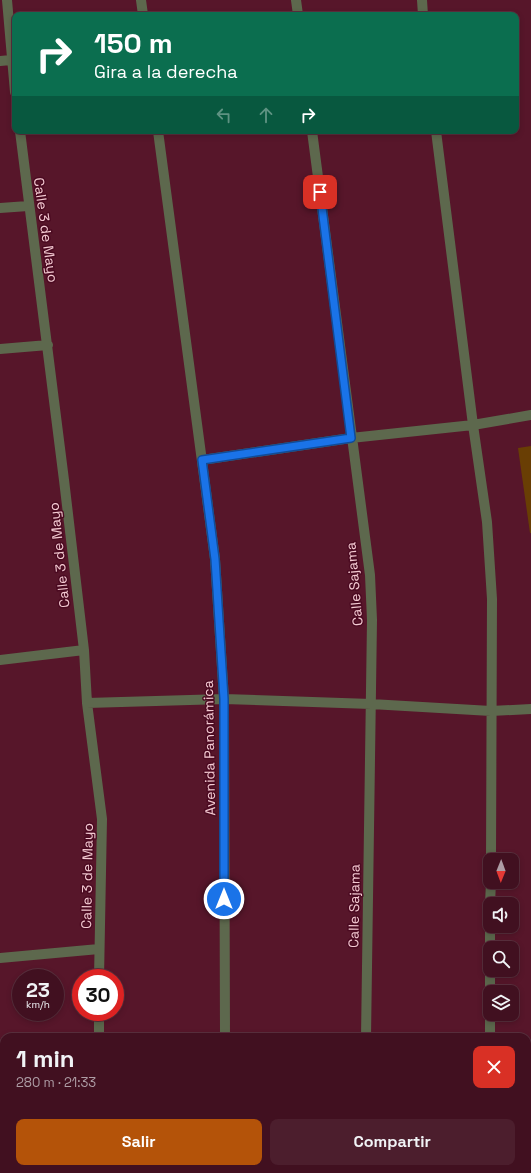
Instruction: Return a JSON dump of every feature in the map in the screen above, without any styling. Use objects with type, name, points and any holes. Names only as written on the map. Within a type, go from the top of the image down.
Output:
[{"type":"street","points":[[7,0],[12,68]]},
{"type":"street","points":[[141,0],[143,12]]},
{"type":"street","points":[[296,0],[298,12]]},
{"type":"street","points":[[422,0],[423,12]]},
{"type":"street","points":[[0,61],[11,60]]},
{"type":"street","name":"Calle 3 de Mayo","points":[[20,134],[28,206],[48,345],[84,650],[87,703],[102,820],[99,969]]},
{"type":"street","name":"Avenida Panorámica","points":[[158,134],[215,559],[224,699],[224,1033]]},
{"type":"street","name":"Calle Sajama","points":[[312,134],[370,575],[372,620],[366,1033]]},
{"type":"street","points":[[436,134],[473,425],[488,530],[492,599],[491,853]]},
{"type":"street","points":[[0,208],[28,206]]},
{"type":"street","points":[[0,349],[48,345]]},
{"type":"street","points":[[202,460],[351,438],[473,425],[531,415]]},
{"type":"street","points":[[0,660],[84,650]]},
{"type":"street","points":[[87,703],[224,699],[371,704],[491,711],[531,709]]},
{"type":"street","points":[[0,958],[99,949]]},
{"type":"street","points":[[99,1021],[99,1033]]},
{"type":"street","points":[[490,1021],[490,1033]]},
{"type":"shaded area","points":[[531,446],[531,533],[530,533],[518,448]]},
{"type":"route","points":[[224,899],[224,699],[215,559],[202,460],[351,438],[320,192]]}]
